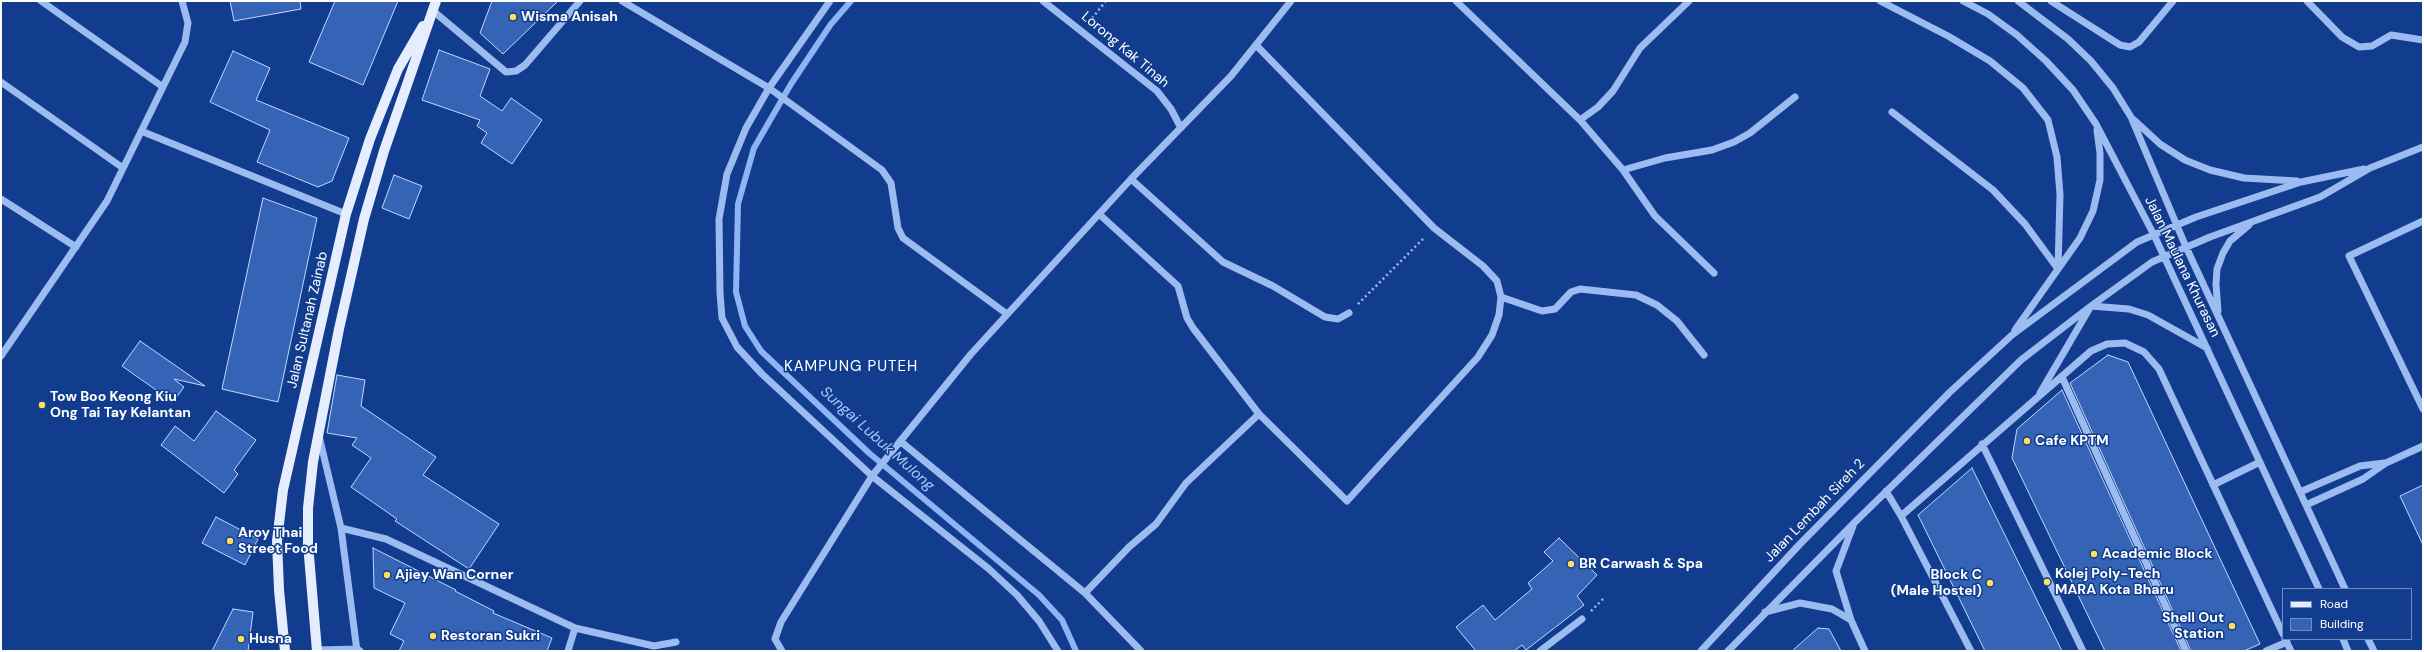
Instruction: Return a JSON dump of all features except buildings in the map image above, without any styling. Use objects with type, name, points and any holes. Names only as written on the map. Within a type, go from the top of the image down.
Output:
[{"type":"main road","name":"Jalan Sultanah Zainab","points":[[285,651],[278,590],[277,541],[283,490],[346,214],[370,139],[398,69],[434,6]]},
{"type":"main road","points":[[317,650],[310,585],[308,508],[319,434],[364,219],[384,151],[412,75],[434,6]]},
{"type":"street","points":[[42,1],[163,87]]},
{"type":"street","points":[[1,356],[103,207],[123,168],[185,42],[188,23],[182,1]]},
{"type":"street","points":[[434,6],[506,72],[516,71],[525,65],[580,1]]},
{"type":"street","points":[[622,1],[769,88],[886,174],[891,183],[898,228],[903,238],[1007,314]]},
{"type":"street","points":[[830,1],[769,88],[746,128],[727,174],[719,219],[720,293],[722,318],[737,347],[762,374],[874,473],[989,569],[1018,596],[1039,621],[1058,651]]},
{"type":"street","name":"Lorong Kak Tinah","points":[[1043,1],[1082,30],[1157,91],[1171,109],[1181,128]]},
{"type":"street","points":[[782,651],[775,639],[781,622],[874,473],[971,354],[1099,214],[1231,76],[1291,1]]},
{"type":"street","points":[[1456,1],[1580,120],[1623,170],[1656,216],[1714,273]]},
{"type":"street","points":[[1580,120],[1598,107],[1613,91],[1640,48],[1689,1]]},
{"type":"street","points":[[1880,1],[1948,36],[1990,61],[2023,88],[2048,120],[2057,157],[2060,195],[2058,269]]},
{"type":"street","name":"Jalan Maulana Khurasan","points":[[1963,1],[1988,14],[2017,35],[2046,61],[2073,90],[2096,124],[2154,235],[2319,588]]},
{"type":"street","name":"Jalan Maulana Khurasan","points":[[2018,1],[2068,39],[2091,61],[2113,88],[2131,117],[2186,247],[2345,588]]},
{"type":"street","points":[[2051,1],[2125,48],[2135,46],[2172,1]]},
{"type":"street","points":[[2307,1],[2342,37],[2359,47],[2372,46],[2391,35],[2423,40]]},
{"type":"street","points":[[1099,214],[1178,286],[1187,318],[1193,328],[1259,414],[1347,500],[1478,357],[1492,334],[1499,315],[1501,297],[1497,281],[1483,266],[1434,228],[1256,45]]},
{"type":"street","points":[[1,82],[123,168]]},
{"type":"street","points":[[1623,170],[1665,158],[1712,150],[1734,142],[1750,133],[1794,97]]},
{"type":"street","points":[[1892,112],[1993,190],[2025,224],[2058,269]]},
{"type":"street","points":[[2131,117],[2160,144],[2184,160],[2210,170],[2244,178],[2301,182]]},
{"type":"street","points":[[2012,335],[2080,238],[2093,211],[2100,180],[2100,153],[2096,124]]},
{"type":"street","points":[[141,131],[346,214]]},
{"type":"street","points":[[1728,651],[1764,612],[1854,522],[2021,360],[2091,306],[2152,262],[2186,247],[2320,197],[2370,168],[2423,147]]},
{"type":"street","points":[[2012,335],[2137,242],[2177,225],[2301,182],[2370,168]]},
{"type":"street","points":[[1132,179],[1224,262],[1273,286],[1325,317],[1338,319],[1349,313]]},
{"type":"street","points":[[1,199],[76,247]]},
{"type":"street","points":[[2219,317],[2216,284],[2217,269],[2223,253],[2230,241],[2260,219]]},
{"type":"street","points":[[2423,221],[2349,256],[2423,409]]},
{"type":"street","points":[[1501,297],[1542,311],[1554,308],[1571,292],[1580,289],[1636,295],[1657,305],[1677,321],[1704,355]]},
{"type":"street","points":[[2091,306],[2129,309],[2148,315],[2206,348]]},
{"type":"street","points":[[2036,399],[2091,306]]},
{"type":"street","name":"Jalan Lembah Sireh 2","points":[[1701,651],[1799,545],[1950,392],[2012,335]]},
{"type":"street","points":[[1901,516],[1982,444],[2091,351],[2107,344],[2125,344],[2144,352],[2159,370],[2282,632]]},
{"type":"street","points":[[2062,377],[2186,651]]},
{"type":"street","points":[[1085,593],[1129,547],[1156,524],[1186,483],[1259,414]]},
{"type":"street","points":[[317,650],[358,650],[341,528],[319,434]]},
{"type":"street","points":[[900,441],[1085,593],[1141,651]]},
{"type":"street","points":[[1982,444],[2083,651]]},
{"type":"street","points":[[2306,505],[2363,479],[2386,463],[2423,446]]},
{"type":"street","points":[[2213,485],[2260,462]]},
{"type":"street","points":[[2300,492],[2360,466],[2386,463]]},
{"type":"street","points":[[1886,491],[1901,516],[1970,651]]},
{"type":"street","points":[[1854,522],[1836,571],[1851,620],[1865,651]]},
{"type":"street","points":[[341,528],[386,539],[575,628],[654,646],[676,642]]},
{"type":"street","points":[[1764,612],[1800,603],[1832,609],[1851,620]]},
{"type":"street","points":[[1540,651],[1582,619]]},
{"type":"street","points":[[568,651],[575,628]]},
{"type":"street","points":[[2266,651],[2286,640],[2291,651]]},
{"type":"street","points":[[2342,640],[2348,651]]},
{"type":"street","points":[[2368,640],[2374,651]]},
{"type":"path","points":[[1082,30],[1106,1]]},
{"type":"path","points":[[1349,313],[1434,228]]},
{"type":"waterway","name":"Sungai Lubuk Mulong","points":[[851,1],[831,24],[791,84],[754,148],[738,204],[736,292],[745,326],[761,351],[869,453],[1039,595],[1062,620],[1076,651]]},
{"type":"place","name":"Wisma Anisah","points":[[513,17]]},
{"type":"place","name":"Tow Boo Keong Kiu Ong Tai Tay Kelantan","points":[[42,405]]},
{"type":"place","name":"Cafe KPTM","points":[[2027,441]]},
{"type":"place","name":"Aroy Thai Street Food","points":[[230,541]]},
{"type":"place","name":"Academic Block","points":[[2094,554]]},
{"type":"place","name":"BR Carwash & Spa","points":[[1571,564]]},
{"type":"place","name":"Ajiey Wan Corner","points":[[387,575]]},
{"type":"place","name":"Kolej Poly-Tech MARA Kota Bharu","points":[[2047,582]]},
{"type":"place","name":"Block C (Male Hostel)","points":[[1990,583]]},
{"type":"place","name":"Shell Out Station","points":[[2232,626]]},
{"type":"place","name":"Restoran Sukri","points":[[433,636]]},
{"type":"place","name":"Husna","points":[[241,639]]},
{"type":"district","name":"KAMPUNG PUTEH","points":[[851,367]]}]
